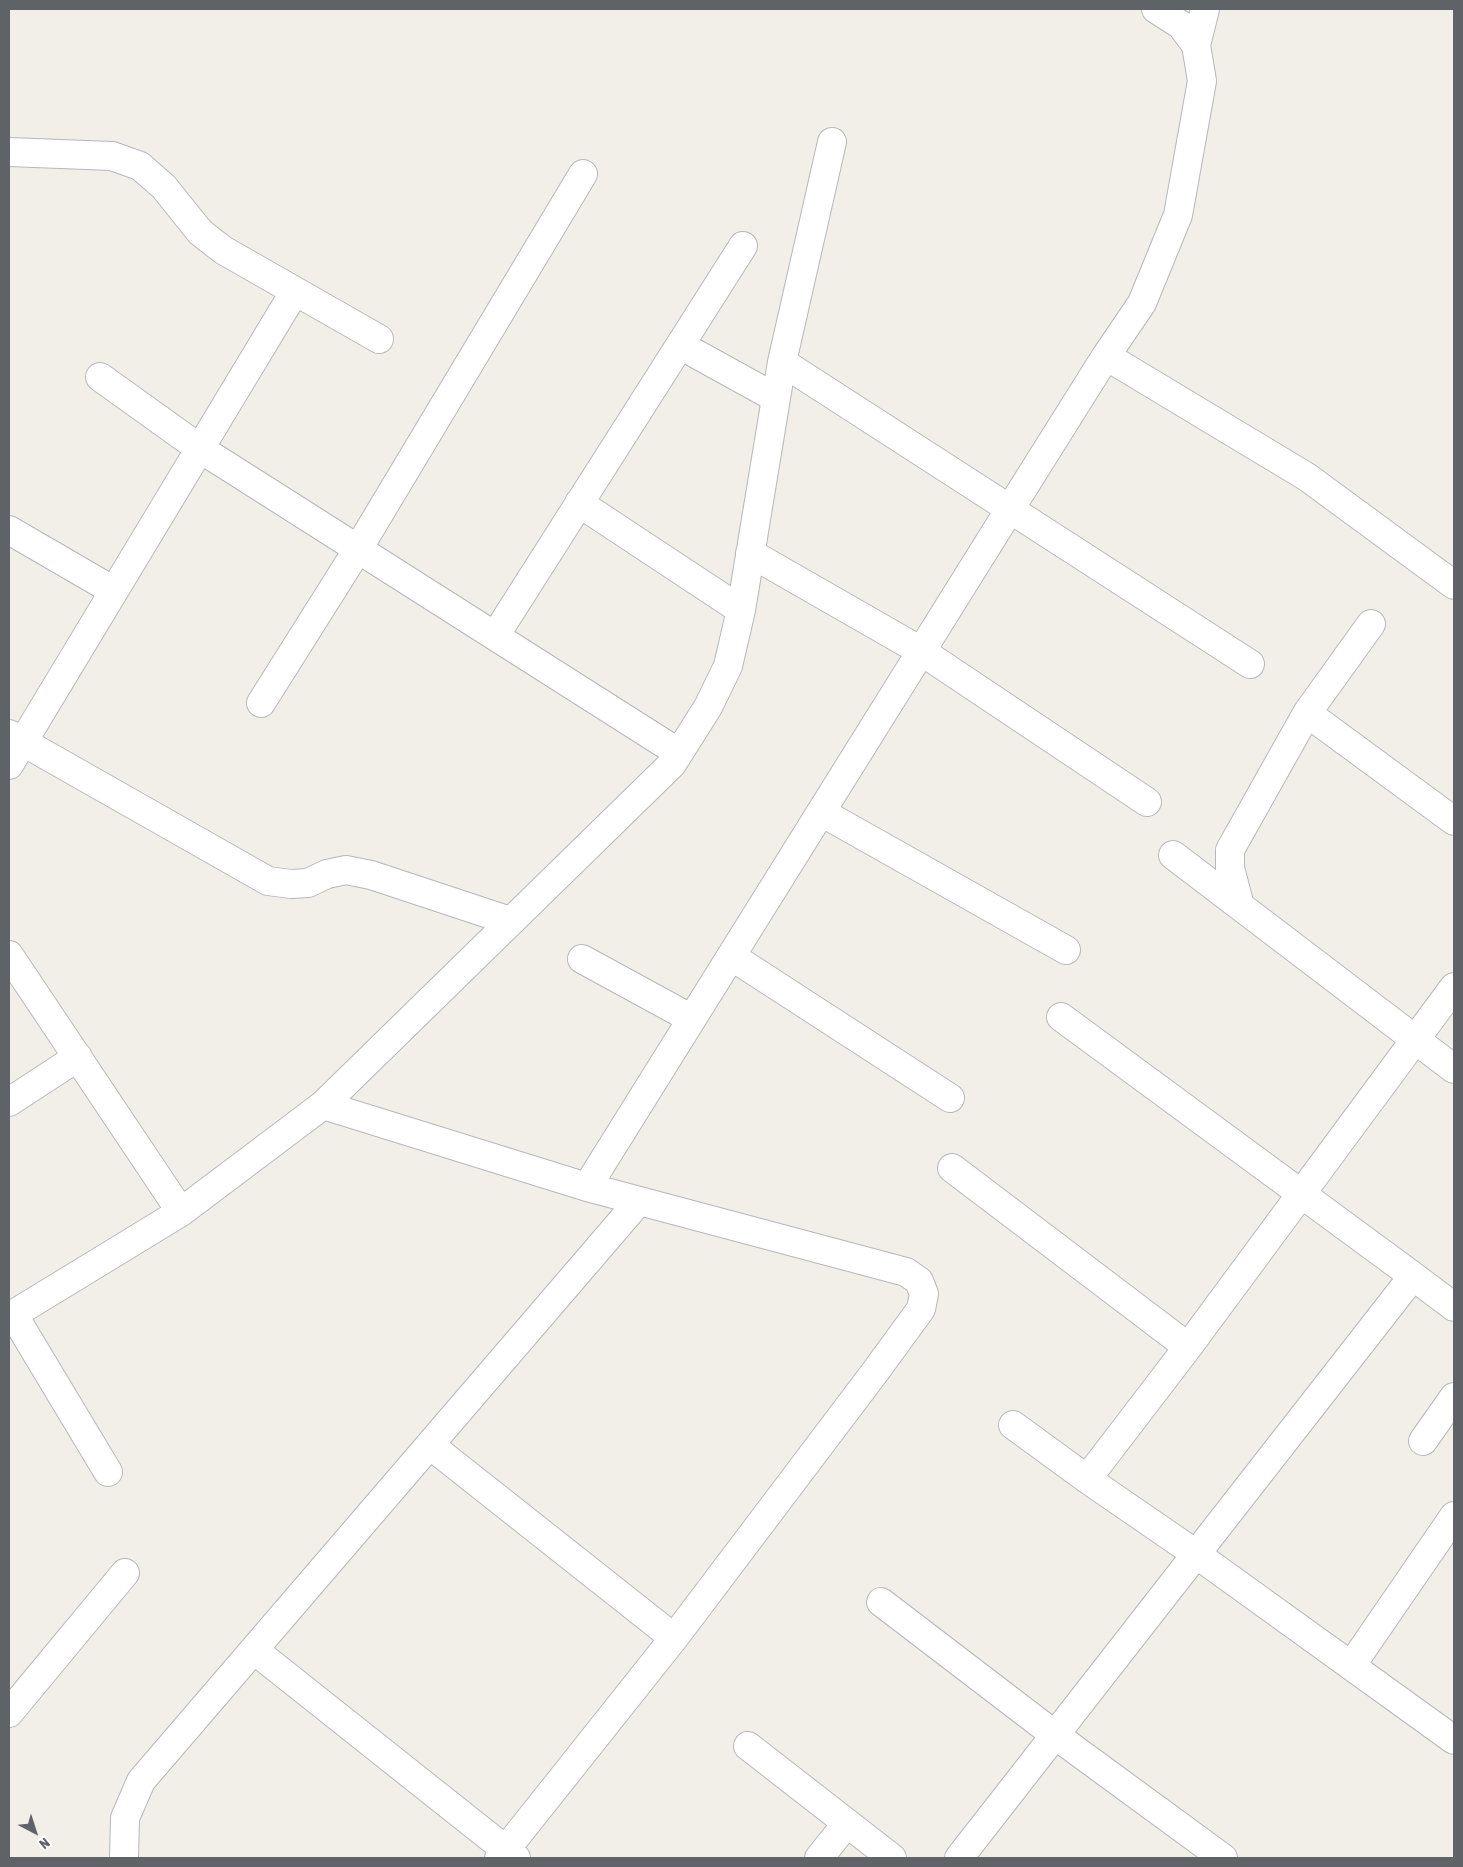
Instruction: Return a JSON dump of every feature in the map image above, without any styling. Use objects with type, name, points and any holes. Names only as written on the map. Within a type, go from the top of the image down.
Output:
[{"type":"street","points":[[1156,9],[1181,25],[1196,45]]},
{"type":"street","points":[[587,1187],[1106,356],[1142,303],[1178,215],[1202,81],[1196,45],[1205,9]]},
{"type":"street","points":[[108,1472],[12,1309],[181,1212],[323,1105],[672,764],[708,707],[728,666],[740,610],[782,362],[832,142]]},
{"type":"street","points":[[9,152],[112,156],[140,166],[164,187],[200,232],[223,250],[380,339]]},
{"type":"street","points":[[261,703],[358,549],[583,174]]},
{"type":"street","points":[[495,636],[743,246]]},
{"type":"street","points":[[9,765],[16,738],[114,591],[295,291]]},
{"type":"street","points":[[680,345],[776,398]]},
{"type":"street","points":[[1106,356],[1306,478],[1454,585]]},
{"type":"street","points":[[782,362],[1250,664]]},
{"type":"street","points":[[100,378],[199,448],[679,753]]},
{"type":"street","points":[[579,503],[740,610]]},
{"type":"street","points":[[9,530],[114,591]]},
{"type":"street","points":[[750,553],[921,651],[1147,802]]},
{"type":"street","points":[[1240,906],[1230,868],[1230,850],[1307,713],[1371,624]]},
{"type":"street","points":[[1307,713],[1454,821]]},
{"type":"street","points":[[16,738],[268,881],[308,883],[327,874],[346,870],[371,875],[510,921]]},
{"type":"street","points":[[821,812],[1066,950]]},
{"type":"street","points":[[1173,855],[1454,1068]]},
{"type":"street","points":[[9,955],[181,1212]]},
{"type":"street","points":[[731,956],[950,1098]]},
{"type":"street","points":[[582,959],[692,1019]]},
{"type":"street","points":[[1087,1479],[1188,1347],[1454,987]]},
{"type":"street","points":[[1061,1017],[1454,1307]]},
{"type":"street","points":[[9,1102],[78,1057]]},
{"type":"street","points":[[254,1650],[507,1856],[875,1372],[920,1308],[924,1294],[919,1281],[906,1272],[587,1187],[323,1105]]},
{"type":"street","points":[[952,1168],[1188,1347]]},
{"type":"street","points":[[124,1858],[125,1818],[141,1782],[639,1201]]},
{"type":"street","points":[[959,1858],[1414,1276]]},
{"type":"street","points":[[1423,1441],[1454,1397]]},
{"type":"street","points":[[1012,1424],[1454,1740]]},
{"type":"street","points":[[430,1445],[674,1638]]},
{"type":"street","points":[[1351,1666],[1454,1516]]},
{"type":"street","points":[[9,1713],[125,1573]]},
{"type":"street","points":[[881,1602],[1055,1735],[1223,1858]]},
{"type":"street","points":[[748,1746],[892,1858]]},
{"type":"street","points":[[819,1858],[847,1823]]}]
